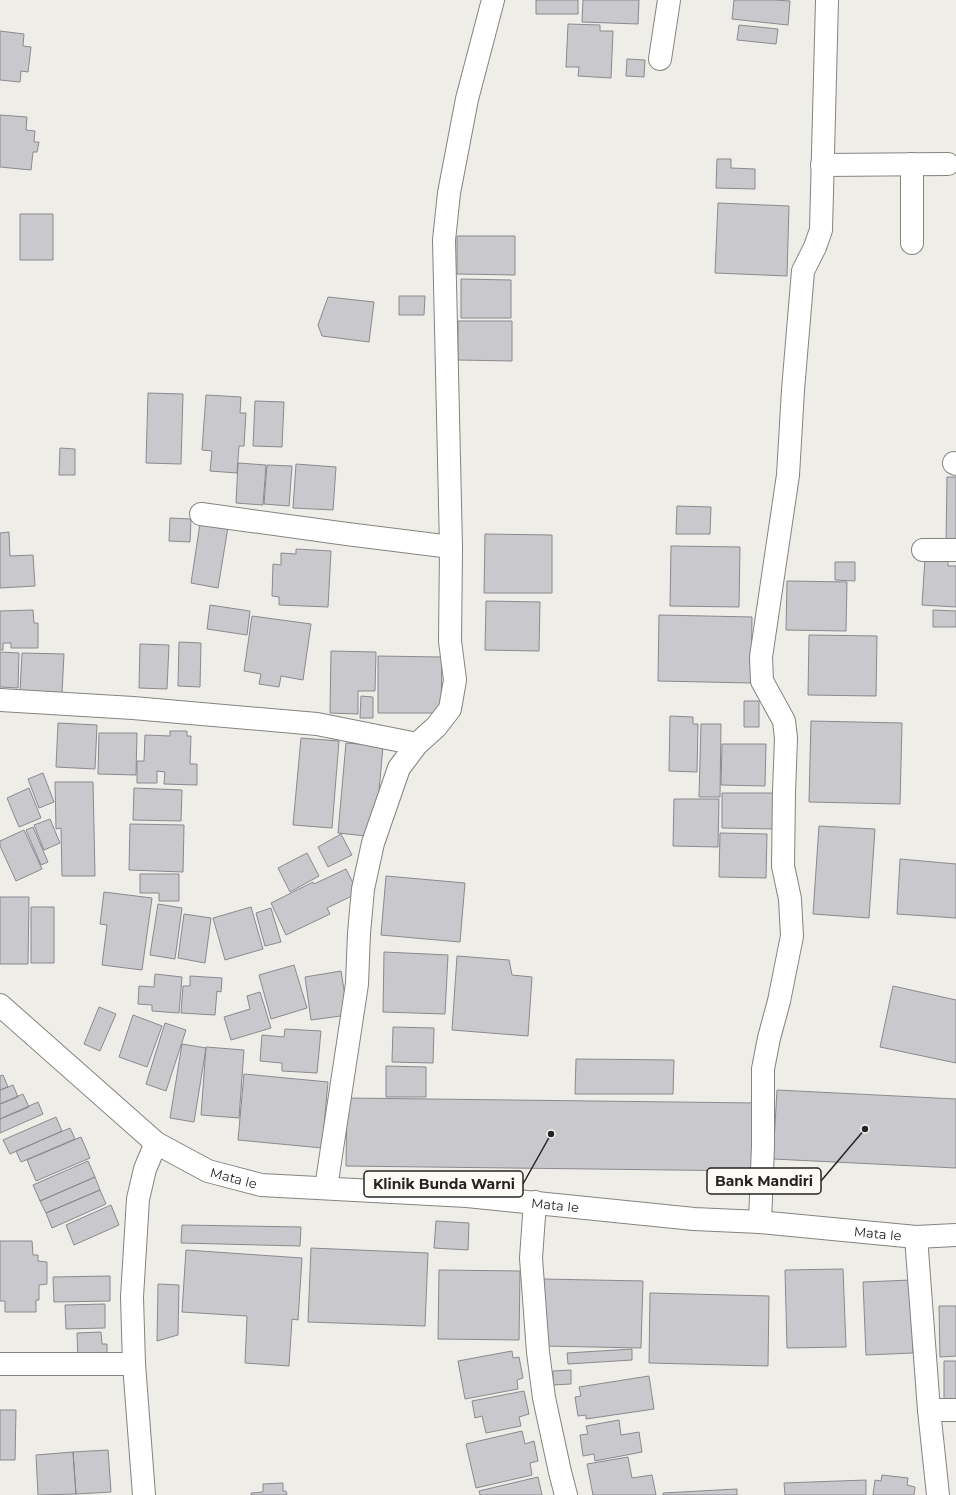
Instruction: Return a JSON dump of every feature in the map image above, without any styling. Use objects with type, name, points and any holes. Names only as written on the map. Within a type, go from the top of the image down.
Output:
[{"type":"street","points":[[326,1188],[357,984],[359,934],[364,889],[374,843],[399,768],[417,744],[436,727],[450,709],[455,680],[450,641],[451,547],[444,240],[449,193],[467,99],[493,0]]},
{"type":"street","points":[[660,59],[669,0]]},
{"type":"street","points":[[760,1222],[764,1146],[763,1069],[792,936],[790,899],[783,866],[786,738],[784,721],[762,681],[761,657],[788,475],[793,390],[803,271],[815,247],[821,230],[827,0]]},
{"type":"street","points":[[912,164],[912,243]]},
{"type":"street","points":[[822,165],[948,164]]},
{"type":"street","points":[[201,514],[451,547]]},
{"type":"street","points":[[922,550],[956,550]]},
{"type":"street","points":[[0,700],[134,708],[317,724],[417,744]]},
{"type":"street","name":"Mata Ie","points":[[0,1004],[156,1144],[208,1171],[227,1177],[261,1185],[467,1196],[694,1220],[760,1222],[916,1237],[956,1235]]},
{"type":"street","points":[[144,1495],[134,1364],[132,1297],[138,1199],[146,1169],[156,1144]]},
{"type":"street","points":[[535,1202],[531,1258],[538,1352],[544,1398],[566,1495]]},
{"type":"street","points":[[916,1237],[929,1410],[938,1495]]},
{"type":"street","points":[[0,1364],[134,1364]]},
{"type":"street","points":[[929,1410],[956,1410]]},
{"type":"building","points":[[536,0],[578,0],[578,14],[536,14]]},
{"type":"building","points":[[583,0],[639,0],[638,24],[582,22]]},
{"type":"building","points":[[734,0],[790,1],[788,25],[732,19]]},
{"type":"building","points":[[568,24],[600,25],[600,31],[613,31],[611,78],[578,76],[579,67],[566,67]]},
{"type":"building","points":[[739,25],[778,29],[776,44],[737,40]]},
{"type":"building","points":[[0,31],[24,34],[23,46],[31,47],[28,72],[21,71],[20,82],[0,80]]},
{"type":"building","points":[[627,59],[645,60],[644,77],[626,76]]},
{"type":"building","points":[[0,115],[27,117],[26,130],[35,131],[34,142],[39,142],[37,152],[33,152],[31,170],[0,167]]},
{"type":"building","points":[[717,159],[731,159],[731,168],[755,169],[755,189],[716,188]]},
{"type":"building","points":[[718,203],[789,206],[787,276],[715,273]]},
{"type":"building","points":[[20,214],[53,214],[53,260],[20,260]]},
{"type":"building","points":[[457,236],[515,236],[515,275],[457,274]]},
{"type":"building","points":[[461,279],[511,280],[511,318],[461,318]]},
{"type":"building","points":[[399,296],[425,296],[424,315],[399,315]]},
{"type":"building","points":[[328,297],[374,302],[369,342],[322,336],[318,325]]},
{"type":"building","points":[[458,321],[512,321],[512,361],[458,360]]},
{"type":"building","points":[[148,393],[183,394],[181,464],[146,463]]},
{"type":"building","points":[[206,395],[241,397],[240,413],[246,413],[244,446],[239,446],[237,473],[210,471],[212,451],[202,450]]},
{"type":"building","points":[[255,401],[284,402],[282,447],[253,446]]},
{"type":"building","points":[[60,448],[75,449],[75,475],[59,475]]},
{"type":"building","points":[[238,463],[266,465],[263,505],[236,503]]},
{"type":"building","points":[[296,464],[336,467],[333,510],[293,508]]},
{"type":"building","points":[[267,465],[292,466],[289,506],[264,504]]},
{"type":"building","points":[[947,477],[956,477],[956,545],[946,545]]},
{"type":"building","points":[[677,506],[711,507],[710,534],[676,534]]},
{"type":"building","points":[[201,517],[229,521],[218,588],[191,583]]},
{"type":"building","points":[[170,518],[191,519],[190,542],[169,541]]},
{"type":"building","points":[[9,532],[10,556],[33,555],[35,586],[0,588],[0,533]]},
{"type":"building","points":[[485,534],[552,535],[552,593],[484,593]]},
{"type":"building","points":[[671,546],[740,547],[739,607],[670,606]]},
{"type":"building","points":[[296,549],[331,551],[328,607],[279,605],[279,597],[272,596],[273,564],[281,565],[281,553],[296,554]]},
{"type":"building","points":[[925,558],[948,560],[948,566],[956,566],[956,607],[922,605]]},
{"type":"building","points":[[835,562],[855,562],[855,581],[835,580]]},
{"type":"building","points":[[787,581],[847,582],[846,631],[786,630]]},
{"type":"building","points":[[486,601],[540,602],[539,651],[485,650]]},
{"type":"building","points":[[210,605],[250,611],[247,635],[207,629]]},
{"type":"building","points":[[33,610],[34,623],[38,623],[38,648],[11,648],[11,643],[3,643],[3,650],[0,650],[0,611]]},
{"type":"building","points":[[933,610],[956,611],[956,627],[933,627]]},
{"type":"building","points":[[659,615],[752,617],[751,683],[658,681]]},
{"type":"building","points":[[252,616],[311,624],[303,680],[281,676],[279,687],[259,684],[261,674],[244,671]]},
{"type":"building","points":[[809,635],[877,636],[876,696],[808,695]]},
{"type":"building","points":[[179,642],[201,643],[200,687],[178,686]]},
{"type":"building","points":[[140,644],[169,645],[167,689],[139,688]]},
{"type":"building","points":[[331,651],[376,652],[375,691],[358,691],[358,714],[330,713]]},
{"type":"building","points":[[0,652],[19,653],[18,688],[0,687]]},
{"type":"building","points":[[22,653],[64,654],[62,693],[20,691]]},
{"type":"building","points":[[378,656],[442,657],[441,713],[378,713]]},
{"type":"building","points":[[361,696],[373,697],[373,718],[360,718]]},
{"type":"building","points":[[744,701],[759,701],[759,727],[744,727]]},
{"type":"building","points":[[670,716],[693,717],[693,724],[698,724],[697,772],[669,771]]},
{"type":"building","points":[[811,721],[902,723],[900,804],[809,802]]},
{"type":"building","points":[[58,723],[97,725],[95,769],[56,767]]},
{"type":"building","points":[[701,724],[721,724],[720,797],[699,797]]},
{"type":"building","points":[[170,731],[187,731],[187,736],[191,736],[190,764],[197,764],[197,785],[164,784],[165,772],[157,771],[157,783],[137,783],[137,761],[144,761],[145,735],[170,736]]},
{"type":"building","points":[[99,733],[137,733],[136,775],[98,774]]},
{"type":"building","points":[[301,738],[339,741],[332,828],[293,825]]},
{"type":"building","points":[[346,743],[383,746],[375,837],[338,833]]},
{"type":"building","points":[[722,744],[766,744],[765,786],[721,785]]},
{"type":"building","points":[[43,773],[54,802],[39,808],[28,779]]},
{"type":"building","points":[[55,782],[93,782],[95,876],[62,876],[61,828],[56,829]]},
{"type":"building","points":[[29,788],[41,818],[19,827],[7,798]]},
{"type":"building","points":[[134,788],[182,790],[181,821],[133,820]]},
{"type":"building","points":[[722,793],[774,793],[773,829],[722,828]]},
{"type":"building","points":[[674,799],[719,799],[718,847],[673,846]]},
{"type":"building","points":[[50,819],[60,843],[44,850],[34,825]]},
{"type":"building","points":[[130,824],[184,825],[183,872],[129,870]]},
{"type":"building","points":[[819,826],[875,829],[869,918],[813,914]]},
{"type":"building","points":[[33,827],[48,862],[41,865],[26,830]]},
{"type":"building","points":[[24,830],[42,869],[16,881],[0,846],[0,841]]},
{"type":"building","points":[[720,833],[767,834],[766,878],[719,877]]},
{"type":"building","points":[[341,834],[352,855],[328,867],[318,847]]},
{"type":"building","points":[[307,853],[319,876],[290,892],[278,868]]},
{"type":"building","points":[[900,859],[956,864],[956,918],[897,914]]},
{"type":"building","points":[[346,869],[358,893],[327,908],[330,914],[286,935],[271,903],[313,882],[314,884]]},
{"type":"building","points":[[140,874],[179,874],[179,901],[159,901],[159,893],[140,893]]},
{"type":"building","points":[[386,876],[465,883],[460,942],[381,935]]},
{"type":"building","points":[[104,892],[152,898],[142,970],[102,965],[107,925],[100,924]]},
{"type":"building","points":[[0,897],[29,897],[28,964],[0,964]]},
{"type":"building","points":[[158,904],[182,908],[175,959],[150,955]]},
{"type":"building","points":[[31,907],[54,907],[54,963],[31,963]]},
{"type":"building","points":[[251,907],[263,949],[225,960],[213,918]]},
{"type":"building","points":[[271,908],[281,942],[265,946],[256,913]]},
{"type":"building","points":[[184,914],[211,918],[205,963],[178,958]]},
{"type":"building","points":[[384,952],[448,955],[445,1014],[383,1012]]},
{"type":"building","points":[[457,956],[509,960],[512,975],[532,977],[528,1036],[452,1030]]},
{"type":"building","points":[[294,965],[307,1008],[271,1019],[259,975]]},
{"type":"building","points":[[341,971],[348,1015],[311,1020],[305,977]]},
{"type":"building","points":[[155,974],[182,977],[179,1013],[152,1011],[152,1005],[138,1004],[139,986],[154,987]]},
{"type":"building","points":[[190,976],[222,978],[221,992],[217,991],[215,1015],[181,1013],[183,986],[190,986]]},
{"type":"building","points":[[893,986],[956,1000],[956,1063],[880,1047]]},
{"type":"building","points":[[260,992],[271,1028],[231,1040],[224,1017],[250,1009],[247,996]]},
{"type":"building","points":[[99,1007],[116,1014],[100,1051],[84,1044]]},
{"type":"building","points":[[133,1015],[162,1026],[147,1067],[119,1057]]},
{"type":"building","points":[[165,1023],[186,1030],[166,1091],[146,1084]]},
{"type":"building","points":[[393,1027],[434,1028],[433,1063],[392,1062]]},
{"type":"building","points":[[285,1029],[321,1031],[317,1073],[282,1071],[282,1063],[260,1061],[262,1035],[284,1037]]},
{"type":"building","points":[[182,1044],[206,1048],[194,1122],[170,1118]]},
{"type":"building","points":[[206,1047],[244,1050],[239,1118],[201,1115]]},
{"type":"building","points":[[576,1059],[674,1060],[673,1094],[575,1094]]},
{"type":"building","points":[[386,1066],[426,1067],[426,1097],[386,1097]]},
{"type":"building","points":[[244,1074],[328,1082],[322,1148],[238,1140]]},
{"type":"building","points":[[3,1075],[8,1087],[0,1090],[0,1076]]},
{"type":"building","points":[[13,1085],[18,1097],[0,1104],[0,1090]]},
{"type":"building","points":[[777,1090],[956,1099],[956,1168],[773,1159]]},
{"type":"building","points":[[23,1094],[29,1107],[0,1119],[0,1104]]},
{"type":"building","points":[[347,1098],[756,1103],[755,1171],[346,1166]]},
{"type":"building","points":[[38,1102],[43,1114],[0,1133],[0,1119]]},
{"type":"building","points":[[56,1117],[62,1131],[10,1154],[3,1140]]},
{"type":"building","points":[[70,1128],[75,1139],[21,1162],[16,1151]]},
{"type":"building","points":[[81,1137],[90,1158],[36,1181],[27,1160]]},
{"type":"building","points":[[88,1161],[95,1177],[40,1201],[33,1185]]},
{"type":"building","points":[[95,1177],[100,1190],[46,1213],[40,1201]]},
{"type":"building","points":[[100,1190],[106,1204],[52,1228],[46,1213]]},
{"type":"building","points":[[111,1205],[119,1225],[74,1245],[66,1225]]},
{"type":"building","points":[[436,1221],[469,1223],[468,1250],[434,1248]]},
{"type":"building","points":[[182,1225],[301,1227],[300,1246],[181,1243]]},
{"type":"building","points":[[0,1241],[32,1241],[33,1255],[38,1255],[38,1261],[47,1262],[47,1284],[39,1285],[39,1300],[36,1300],[36,1312],[5,1312],[5,1301],[0,1301]]},
{"type":"building","points":[[311,1248],[428,1253],[425,1326],[308,1322]]},
{"type":"building","points":[[186,1250],[302,1258],[298,1320],[292,1319],[289,1366],[245,1363],[247,1316],[182,1312]]},
{"type":"building","points":[[843,1269],[846,1347],[787,1348],[785,1270]]},
{"type":"building","points":[[439,1270],[520,1271],[519,1340],[438,1339]]},
{"type":"building","points":[[110,1276],[110,1301],[54,1302],[53,1277]]},
{"type":"building","points":[[544,1279],[643,1281],[641,1348],[543,1346]]},
{"type":"building","points":[[911,1280],[913,1353],[866,1355],[863,1282]]},
{"type":"building","points":[[158,1284],[179,1285],[178,1335],[157,1341]]},
{"type":"building","points":[[650,1293],[769,1296],[768,1366],[649,1363]]},
{"type":"building","points":[[105,1304],[105,1328],[66,1329],[65,1305]]},
{"type":"building","points":[[939,1306],[956,1306],[956,1356],[940,1357]]},
{"type":"building","points":[[101,1332],[102,1344],[107,1344],[107,1356],[78,1362],[77,1333]]},
{"type":"building","points":[[632,1349],[632,1360],[568,1364],[567,1353]]},
{"type":"building","points":[[512,1351],[513,1358],[519,1357],[523,1378],[517,1380],[518,1389],[465,1399],[458,1361]]},
{"type":"building","points":[[944,1361],[956,1361],[956,1404],[944,1404]]},
{"type":"building","points":[[571,1370],[571,1384],[553,1385],[553,1371]]},
{"type":"building","points":[[649,1376],[654,1409],[586,1419],[586,1415],[578,1416],[575,1397],[581,1396],[579,1387]]},
{"type":"building","points":[[524,1391],[529,1414],[519,1417],[521,1426],[486,1433],[482,1416],[475,1418],[472,1401]]},
{"type":"building","points":[[0,1410],[16,1410],[15,1460],[0,1460]]},
{"type":"building","points":[[619,1420],[621,1435],[639,1432],[642,1452],[595,1461],[594,1454],[583,1456],[580,1435],[588,1434],[586,1426]]},
{"type":"building","points":[[522,1431],[525,1444],[534,1441],[538,1461],[530,1463],[532,1475],[476,1488],[466,1444]]},
{"type":"building","points":[[108,1450],[111,1492],[76,1494],[73,1452]]},
{"type":"building","points":[[73,1452],[76,1494],[38,1495],[36,1455]]},
{"type":"building","points":[[628,1457],[632,1478],[652,1475],[656,1495],[593,1495],[587,1464]]},
{"type":"building","points":[[882,1475],[908,1478],[907,1485],[915,1487],[914,1495],[873,1495],[875,1480],[881,1481]]},
{"type":"building","points":[[538,1477],[542,1495],[480,1495],[479,1491]]},
{"type":"building","points":[[866,1480],[866,1495],[785,1495],[784,1483]]},
{"type":"building","points":[[283,1483],[283,1491],[286,1491],[287,1495],[251,1495],[251,1493],[263,1492],[263,1484]]},
{"type":"building","points":[[737,1489],[737,1495],[663,1495],[663,1493]]},
{"type":"place","name":"Bank Mandiri","points":[[865,1129]]},
{"type":"place","name":"Klinik Bunda Warni","points":[[551,1134]]}]
